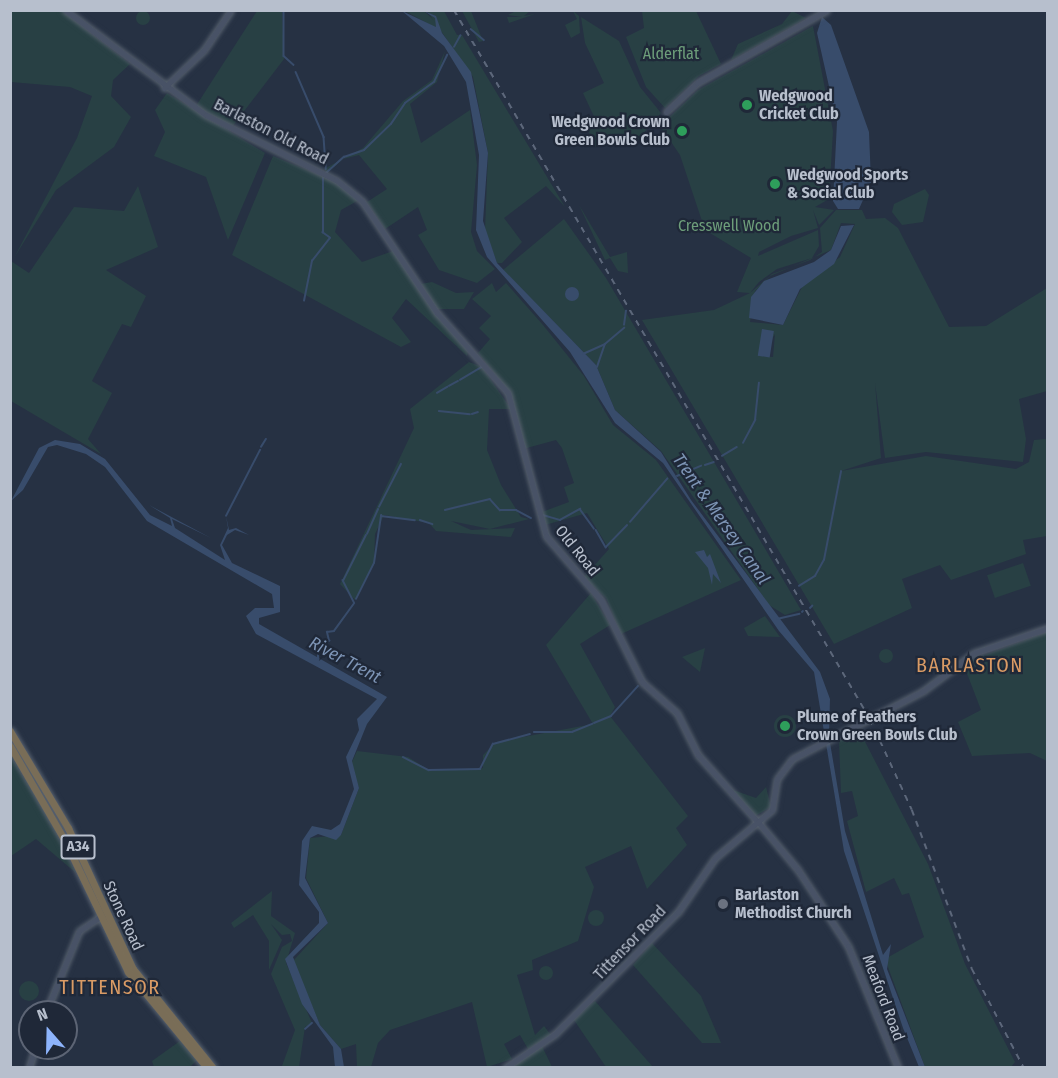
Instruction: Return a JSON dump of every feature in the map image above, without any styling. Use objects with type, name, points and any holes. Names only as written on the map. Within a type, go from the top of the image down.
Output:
[{"type":"highway","name":"Stone Road","points":[[10,731],[65,822],[102,915],[137,975],[213,1068]]},
{"type":"highway","name":"Stone Road","points":[[10,746],[65,841],[133,980],[207,1068]]},
{"type":"street","name":"Barlaston Old Road","points":[[65,10],[164,88],[226,128],[348,188],[394,248]]},
{"type":"street","points":[[164,88],[204,50],[231,10]]},
{"type":"street","points":[[666,112],[698,83],[827,10]]},
{"type":"street","name":"Old Road","points":[[394,248],[437,313],[508,393],[546,536],[602,600],[642,682],[677,713],[699,755],[758,822]]},
{"type":"street","name":"Tittensor Road","points":[[505,1068],[555,1034],[608,985],[697,891],[715,858],[776,804],[784,769],[814,747],[923,691],[974,653],[1047,628]]},
{"type":"street","name":"Meaford Road","points":[[758,822],[798,870],[848,946],[898,1068]]},
{"type":"street","points":[[50,1000],[69,949],[79,931],[102,915]]},
{"type":"green space","points":[[10,11],[62,11],[130,64],[113,80],[111,96],[131,117],[114,147],[56,190],[14,258],[77,138],[92,96],[70,87],[11,82]]},
{"type":"green space","points":[[140,11],[146,11],[150,18],[146,25],[140,25],[136,21],[136,15]]},
{"type":"green space","points":[[257,11],[282,11],[284,59],[232,127],[196,106]]},
{"type":"green space","points":[[405,11],[424,11],[439,25],[436,28]]},
{"type":"green space","points":[[427,11],[444,11],[457,35],[462,35],[565,207],[546,186],[504,218],[522,242],[502,263],[497,263],[485,230],[488,153],[473,77]]},
{"type":"green space","points":[[462,11],[471,11],[483,41],[479,42]]},
{"type":"green space","points":[[516,11],[530,11],[524,16],[535,14],[509,23],[507,17],[522,17],[508,15]]},
{"type":"green space","points":[[573,11],[579,16],[580,33],[571,38],[565,25],[577,19]]},
{"type":"green space","name":"Alderflat","points":[[642,11],[696,11],[721,64],[699,76],[665,108],[646,87],[626,37],[644,28]]},
{"type":"green space","points":[[792,11],[806,18],[731,60],[738,44],[782,24]]},
{"type":"green space","points":[[581,17],[619,41],[640,87],[661,113],[634,144],[590,147],[589,128],[598,125],[583,93],[604,83],[585,43]]},
{"type":"green space","name":"Cresswell Wood","points":[[813,26],[833,131],[829,199],[815,207],[834,210],[819,225],[813,210],[818,228],[791,236],[759,252],[758,256],[818,230],[819,246],[812,258],[777,269],[759,282],[750,293],[737,292],[751,258],[705,230],[680,155],[660,126],[698,90]]},
{"type":"green space","points":[[445,51],[437,82],[410,104],[421,143],[470,110],[477,165],[471,232],[477,251],[495,269],[477,283],[439,270],[418,235],[427,230],[418,207],[385,229],[367,202],[387,189],[359,155],[343,159],[327,173],[324,169],[363,148],[403,101],[432,80]]},
{"type":"green space","points":[[167,93],[265,153],[228,240],[206,177],[154,156],[165,132],[155,110]]},
{"type":"green space","points":[[273,156],[334,181],[359,200],[341,210],[335,232],[362,262],[393,251],[468,350],[467,356],[406,299],[392,318],[411,342],[401,347],[232,255]]},
{"type":"green space","points":[[138,186],[158,247],[106,270],[146,296],[131,327],[122,324],[92,381],[112,393],[88,439],[101,454],[11,401],[11,261],[29,273],[74,207],[124,211]]},
{"type":"green space","points":[[925,189],[929,195],[923,222],[902,225],[892,212],[894,204]]},
{"type":"green space","points":[[579,205],[610,257],[627,252],[628,273],[618,271],[610,258],[605,260]]},
{"type":"green space","points":[[836,210],[862,210],[866,219],[885,218],[898,228],[949,327],[986,326],[1047,288],[1047,391],[1019,399],[1026,439],[1023,462],[926,452],[885,458],[875,383],[881,458],[841,471],[926,456],[1016,469],[1029,462],[1034,440],[1047,439],[1047,536],[1023,540],[1026,554],[951,580],[940,565],[902,579],[912,608],[834,644],[642,320],[714,310],[750,293],[772,274],[792,267],[770,276],[755,291],[750,322],[783,325],[803,285],[840,257],[855,224],[841,223],[831,250],[814,257],[822,252],[820,228]],"holes":[[[775,334],[773,357],[762,356]]]},
{"type":"green space","points":[[564,219],[606,278],[801,610],[785,615],[769,605],[661,451],[615,410],[596,365],[503,270]]},
{"type":"green space","points":[[432,282],[456,293],[474,292],[464,309],[437,309],[421,284]]},
{"type":"green space","points":[[492,283],[496,292],[506,283],[543,325],[584,376],[613,425],[656,460],[741,580],[621,634],[606,598],[584,577],[609,549],[587,513],[545,525],[542,512],[569,502],[564,487],[574,483],[562,448],[556,440],[523,449],[508,390],[478,353],[490,339],[479,328],[491,316],[472,299]]},
{"type":"green space","points":[[469,362],[482,367],[511,409],[489,409],[487,450],[501,485],[521,517],[529,519],[490,529],[451,521],[471,530],[515,528],[511,537],[436,531],[429,523],[384,515],[375,534],[374,563],[355,600],[340,584],[414,428],[410,409]]},
{"type":"green space","points":[[1023,563],[1031,586],[995,598],[987,575]]},
{"type":"green space","points":[[591,593],[610,625],[580,644],[615,707],[610,716],[688,816],[676,828],[687,845],[647,889],[631,846],[585,867],[594,887],[578,941],[532,960],[533,970],[517,975],[535,1035],[544,1026],[551,1035],[528,1049],[520,1035],[504,1044],[512,1059],[487,1067],[472,1002],[390,1030],[378,1043],[371,1067],[357,1067],[356,1044],[341,1049],[320,1025],[293,961],[328,923],[306,878],[310,838],[341,835],[359,788],[351,764],[357,751],[408,757],[429,770],[470,770],[483,768],[483,755],[496,742],[593,724],[546,645]]},
{"type":"green space","points":[[765,616],[780,637],[748,636],[744,628]]},
{"type":"green space","points":[[1047,632],[1047,761],[1030,753],[972,756],[958,722],[981,710],[963,663]]},
{"type":"green space","points":[[705,648],[700,672],[682,657]]},
{"type":"green space","points":[[886,649],[891,651],[893,656],[891,661],[886,663],[881,661],[879,656],[881,651]]},
{"type":"green space","name":"Plume of Feathers Crown Green Bowls Club","points":[[785,715],[793,718],[796,726],[793,734],[785,737],[777,734],[774,726],[777,718]]},
{"type":"green space","points":[[859,730],[928,864],[965,964],[1015,1062],[1011,1067],[925,1067],[885,959],[924,937],[909,893],[902,895],[894,878],[866,892],[847,821],[858,816],[852,791],[841,793],[839,741]]},
{"type":"green space","points":[[10,754],[52,824],[76,873],[36,839],[11,856]]},
{"type":"green space","points":[[766,787],[771,807],[755,816],[733,790],[756,798]]},
{"type":"green space","points":[[272,891],[271,916],[295,933],[286,963],[312,1023],[305,1027],[299,1067],[282,1066],[295,1030],[271,974],[282,947],[292,941],[290,934],[282,935],[271,924],[282,940],[269,970],[269,941],[253,915],[234,928],[231,923]]},
{"type":"green space","points":[[596,910],[602,912],[604,918],[602,924],[596,926],[590,924],[588,918],[590,912]]},
{"type":"green space","points":[[652,943],[701,996],[721,1043],[702,1043],[633,965]]},
{"type":"green space","points":[[546,966],[551,968],[553,973],[551,978],[546,980],[541,978],[539,973],[541,968]]},
{"type":"green space","points":[[25,982],[33,982],[38,987],[38,995],[33,1000],[25,1000],[20,995],[20,987]]},
{"type":"green space","points":[[595,1001],[653,1067],[606,1067],[574,1020]]},
{"type":"green space","points":[[180,1041],[197,1060],[191,1066],[154,1067],[152,1061]]},
{"type":"green space","points":[[542,1046],[552,1067],[509,1068]]},
{"type":"water","points":[[402,11],[436,27],[435,18],[424,11],[436,16],[442,33],[471,72],[488,153],[483,221],[497,263],[596,365],[615,410],[661,452],[691,500],[820,672],[830,699],[829,737],[845,831],[883,955],[891,944],[887,969],[925,1067],[919,1067],[903,1028],[844,851],[814,672],[779,631],[663,463],[615,423],[570,352],[487,257],[476,230],[479,155],[466,82],[444,46]]},
{"type":"water","points":[[822,17],[831,25],[869,132],[871,182],[859,209],[838,209],[833,201],[837,122],[817,33]]},
{"type":"water","points":[[854,225],[834,264],[800,289],[783,325],[749,318],[751,297],[764,281],[814,262],[831,250],[841,226]]},
{"type":"water","points":[[569,287],[575,287],[579,294],[575,301],[569,301],[565,297],[565,291]]},
{"type":"water","points":[[762,329],[774,331],[770,358],[758,356]]},
{"type":"water","points":[[55,440],[80,444],[105,459],[150,515],[172,526],[170,518],[149,505],[211,538],[172,519],[175,528],[225,560],[220,545],[228,528],[226,516],[229,530],[236,528],[249,535],[235,530],[227,535],[222,545],[232,563],[280,586],[280,612],[259,618],[259,624],[387,697],[367,724],[352,761],[359,788],[341,835],[336,840],[318,834],[310,838],[305,878],[328,923],[293,957],[320,1025],[341,1049],[344,1067],[335,1067],[333,1047],[302,1004],[285,959],[319,923],[319,912],[299,885],[302,841],[312,826],[331,830],[340,824],[354,789],[346,757],[359,730],[357,719],[377,699],[256,634],[246,616],[255,608],[274,608],[272,594],[147,521],[105,467],[86,454],[57,445],[48,447],[23,490],[11,501],[39,448]]},
{"type":"water","points":[[704,550],[707,557],[710,554],[721,583],[713,574],[712,585],[708,568],[695,552]]},
{"type":"waterway","points":[[284,10],[284,56],[294,65]]},
{"type":"waterway","points":[[471,29],[484,40]]},
{"type":"waterway","points":[[454,47],[460,36]]},
{"type":"waterway","points":[[326,173],[344,157],[364,150],[391,124],[405,103],[434,82],[447,55]]},
{"type":"waterway","points":[[296,72],[324,137],[326,169]]},
{"type":"waterway","points":[[304,301],[312,261],[330,238],[323,233],[323,178]]},
{"type":"waterway","points":[[624,325],[626,311]]},
{"type":"waterway","points":[[597,367],[605,344],[624,328]]},
{"type":"waterway","points":[[583,354],[605,344]]},
{"type":"waterway","points":[[460,380],[482,367]]},
{"type":"waterway","points":[[449,386],[458,381]]},
{"type":"waterway","points":[[743,443],[755,420],[759,383]]},
{"type":"waterway","points":[[437,393],[447,387]]},
{"type":"waterway","points":[[439,411],[470,414]]},
{"type":"waterway","points":[[472,414],[478,412]]},
{"type":"waterway","points":[[261,447],[266,439]]},
{"type":"waterway","points":[[722,456],[737,447]]},
{"type":"waterway","points":[[226,516],[260,450]]},
{"type":"waterway","name":"Trent & Mersey Canal","points":[[705,465],[714,462]]},
{"type":"waterway","points":[[379,507],[401,464]]},
{"type":"waterway","name":"Trent & Mersey Canal","points":[[677,476],[701,466]]},
{"type":"waterway","points":[[799,586],[815,576],[824,560],[841,472]]},
{"type":"waterway","points":[[630,522],[667,479]]},
{"type":"waterway","points":[[445,510],[490,499],[500,510],[516,510],[531,518]]},
{"type":"waterway","points":[[367,534],[378,509]]},
{"type":"waterway","points":[[543,515],[560,520],[580,509],[594,528]]},
{"type":"waterway","points":[[356,599],[374,563],[381,516],[415,520]]},
{"type":"waterway","points":[[420,520],[432,524]]},
{"type":"waterway","points":[[596,530],[606,547],[627,525]]},
{"type":"waterway","name":"River Trent","points":[[318,659],[318,647],[329,641],[327,632],[334,631],[354,603],[343,581],[366,535]]},
{"type":"waterway","points":[[777,619],[799,614]]},
{"type":"waterway","points":[[594,723],[611,716],[638,686]]},
{"type":"waterway","points":[[534,732],[572,732],[592,724]]},
{"type":"waterway","points":[[403,757],[429,770],[480,769],[493,744],[530,734]]},
{"type":"waterway","points":[[305,1029],[312,1023]]},
{"type":"railway","points":[[454,10],[870,719],[912,810],[972,969],[1024,1068]]},
{"type":"place","name":"Wedgwood Cricket Club","points":[[747,105]]},
{"type":"place","name":"Wedgwood Crown Green Bowls Club","points":[[682,131]]},
{"type":"place","name":"Wedgwood Sports & Social Club","points":[[775,184]]},
{"type":"place","name":"Plume of Feathers Crown Green Bowls Club","points":[[785,726]]},
{"type":"place","name":"Barlaston Methodist Church","points":[[723,904]]},
{"type":"district","name":"BARLASTON","points":[[970,665]]},
{"type":"district","name":"TITTENSOR","points":[[110,987]]}]
